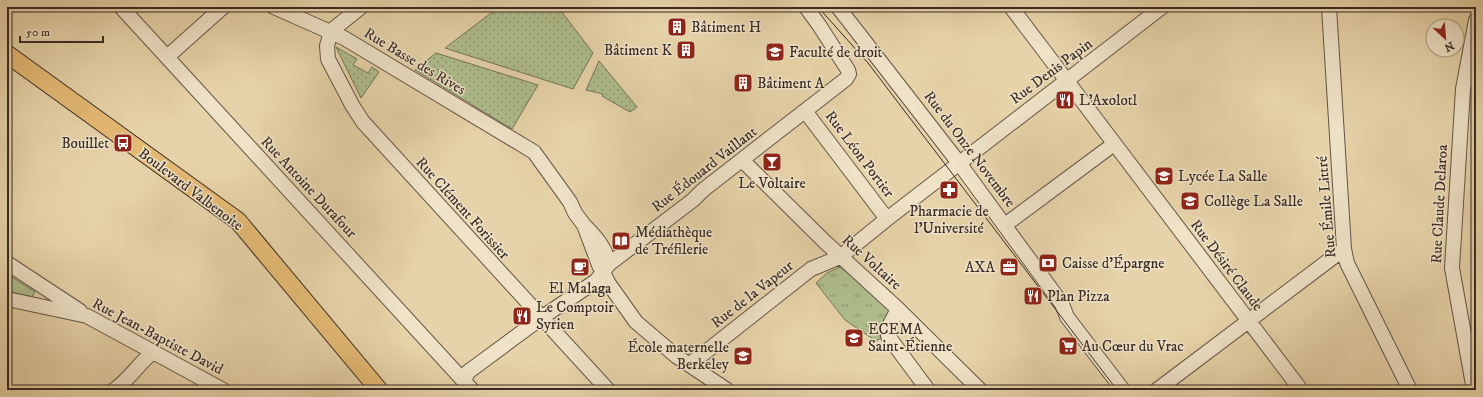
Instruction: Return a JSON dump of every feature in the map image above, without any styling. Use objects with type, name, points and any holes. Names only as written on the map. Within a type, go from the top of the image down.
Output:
[{"type":"main road","name":"Boulevard Valbenoîte","points":[[7,54],[238,221],[379,390]]},
{"type":"street","name":"Rue Antoine Durafour","points":[[121,7],[468,385]]},
{"type":"street","points":[[167,57],[223,7]]},
{"type":"street","name":"Rue Basse des Rives","points":[[274,7],[331,31],[534,152],[570,202],[575,213],[584,225],[606,268]]},
{"type":"street","points":[[331,31],[361,7]]},
{"type":"street","name":"Rue Édouard Vaillant","points":[[468,385],[468,372],[541,318],[596,281],[606,268],[693,200],[703,190],[846,79],[849,74],[848,70],[806,7]]},
{"type":"street","name":"Rue du Onze Novembre","points":[[838,7],[959,163],[1062,304],[1067,317],[1124,390]]},
{"type":"street","name":"Rue Désiré Claude","points":[[1011,7],[1301,390]]},
{"type":"street","name":"Rue Denis Papin","points":[[886,219],[1162,7]]},
{"type":"street","name":"Rue Émile Littré","points":[[1329,7],[1344,249],[1347,263],[1410,390]]},
{"type":"street","name":"Rue Claude Delaroa","points":[[1474,390],[1452,268],[1463,89],[1476,20]]},
{"type":"street","name":"Rue Clément Forissier","points":[[331,31],[327,46],[328,59],[352,105],[364,122],[608,390]]},
{"type":"street","name":"Rue Léon Portier","points":[[805,110],[886,219]]},
{"type":"street","points":[[1005,225],[1114,144]]},
{"type":"street","name":"Rue Voltaire","points":[[742,160],[840,257],[898,309],[980,390]]},
{"type":"street","name":"Rue de la Vapeur","points":[[689,364],[811,270],[840,257],[886,219]]},
{"type":"street","points":[[1157,390],[1344,249]]},
{"type":"street","points":[[7,263],[87,316]]},
{"type":"street","points":[[606,268],[609,284],[636,322],[676,356],[728,390]]},
{"type":"street","name":"Rue Jean-Baptiste David","points":[[7,299],[87,316],[223,390]]},
{"type":"street","points":[[898,309],[888,328],[888,336],[928,390]]},
{"type":"street","points":[[114,390],[124,383],[147,356],[153,352]]},
{"type":"green space","points":[[499,7],[558,7],[593,53],[573,89],[445,48]]},
{"type":"green space","points":[[336,47],[357,59],[353,65],[368,73],[372,67],[379,72],[361,98]]},
{"type":"green space","points":[[436,53],[538,85],[512,129],[415,70]]},
{"type":"green space","points":[[599,61],[637,107],[630,112],[602,96],[603,94],[586,90]]},
{"type":"green space","points":[[840,267],[864,285],[890,312],[883,337],[876,341],[845,320],[816,283],[827,273]]},
{"type":"green space","points":[[7,274],[35,292],[32,297],[7,291]]},
{"type":"tram line","points":[[818,7],[868,63],[1117,390]]},
{"type":"place","name":"Bâtiment H","points":[[677,27]]},
{"type":"place","name":"Bâtiment K","points":[[686,50]]},
{"type":"place","name":"Faculté de droit","points":[[775,52]]},
{"type":"place","name":"Bâtiment A","points":[[743,83]]},
{"type":"place","name":"L'Axolotl","points":[[1065,100]]},
{"type":"place","name":"Bouillet","points":[[123,143]]},
{"type":"place","name":"Le Voltaire","points":[[772,162]]},
{"type":"place","name":"Lycée La Salle","points":[[1164,176]]},
{"type":"place","name":"Pharmacie de l'Université","points":[[949,190]]},
{"type":"place","name":"Collège La Salle","points":[[1190,201]]},
{"type":"place","name":"Médiathèque de Tréfilerie","points":[[621,241]]},
{"type":"place","name":"Caisse d'Épargne","points":[[1048,263]]},
{"type":"place","name":"El Malaga","points":[[580,267]]},
{"type":"place","name":"AXA","points":[[1009,267]]},
{"type":"place","name":"Plan Pizza","points":[[1033,296]]},
{"type":"place","name":"Le Comptoir Syrien","points":[[522,316]]},
{"type":"place","name":"ECEMA Saint-Étienne","points":[[854,338]]},
{"type":"place","name":"Au Cœur du Vrac","points":[[1068,346]]},
{"type":"place","name":"École maternelle Berkeley","points":[[743,356]]}]
